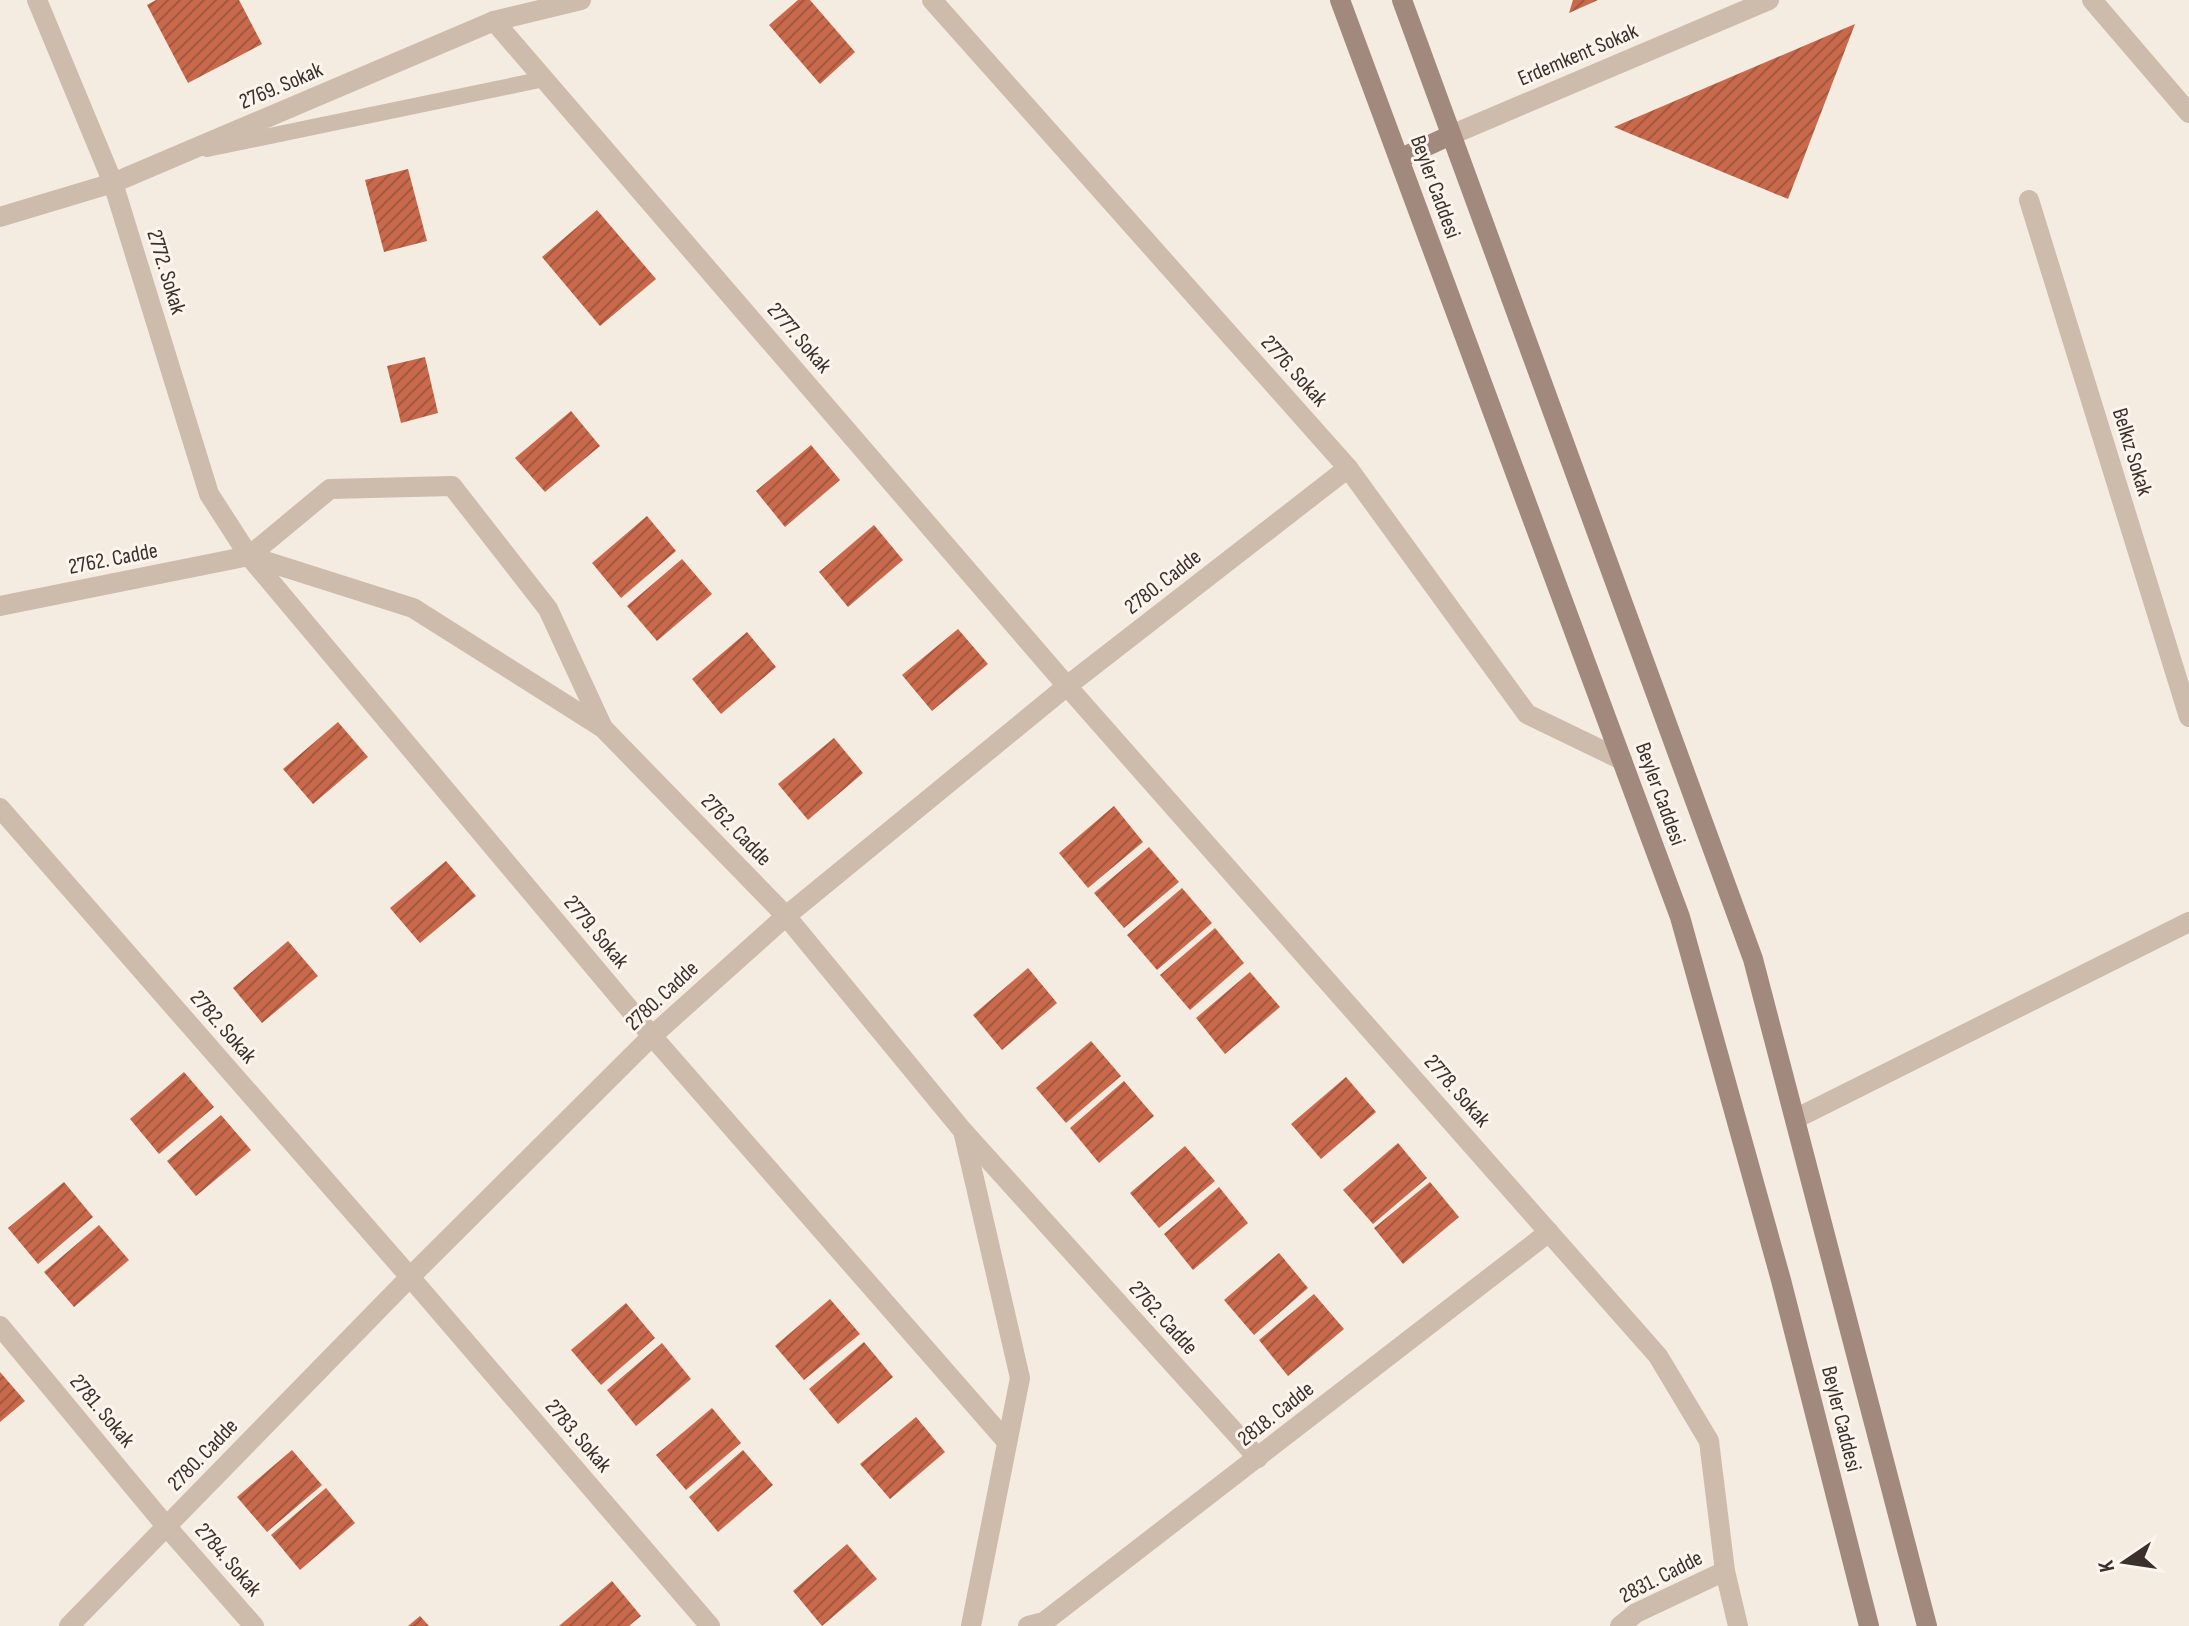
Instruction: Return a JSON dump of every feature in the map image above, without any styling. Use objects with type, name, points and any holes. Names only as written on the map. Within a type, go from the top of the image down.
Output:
[{"type":"main road","name":"Beyler Caddesi","points":[[1340,0],[1680,917],[1781,1280],[1869,1626]]},
{"type":"main road","name":"Beyler Caddesi","points":[[1402,0],[1753,959],[1927,1626]]},
{"type":"main road","points":[[1399,159],[1451,135]]},
{"type":"street","name":"2772. Sokak","points":[[37,0],[113,183],[209,494],[249,556]]},
{"type":"street","name":"2769. Sokak","points":[[0,217],[113,183],[494,21],[581,0]]},
{"type":"street","name":"2776. Sokak","points":[[932,0],[1348,468],[1527,714],[1622,760]]},
{"type":"street","name":"Erdemkent Sokak","points":[[1451,135],[1769,0]]},
{"type":"street","points":[[2092,0],[2189,113]]},
{"type":"street","name":"2777. Sokak","points":[[494,21],[1067,686]]},
{"type":"street","name":"Belkız Sokak","points":[[2029,200],[2189,717]]},
{"type":"street","name":"2780. Cadde","points":[[69,1626],[410,1277],[652,1036],[786,916],[1067,686],[1348,468]]},
{"type":"street","points":[[249,556],[330,489],[452,486],[548,609],[603,728]]},
{"type":"street","name":"2762. Cadde","points":[[0,606],[249,556],[413,608],[603,728],[786,916],[963,1131],[1258,1458]]},
{"type":"street","name":"2779. Sokak","points":[[249,556],[652,1036],[1007,1442]]},
{"type":"street","name":"2778. Sokak","points":[[1067,686],[1658,1356],[1709,1441],[1725,1571],[1738,1626]]},
{"type":"street","name":"2782. Sokak","points":[[2,812],[410,1277]]},
{"type":"street","points":[[1795,1119],[2189,922]]},
{"type":"street","points":[[963,1131],[1020,1378],[971,1626]]},
{"type":"street","name":"2818. Cadde","points":[[1028,1626],[1044,1622],[1549,1232]]},
{"type":"street","name":"2783. Sokak","points":[[410,1277],[710,1626]]},
{"type":"street","name":"2781. Sokak","points":[[0,1326],[166,1526]]},
{"type":"street","name":"2784. Sokak","points":[[166,1526],[254,1626]]},
{"type":"street","name":"2831. Cadde","points":[[1620,1626],[1636,1613],[1725,1571]]},
{"type":"lane","points":[[178,155],[544,79]]},
{"type":"building","points":[[156,0],[239,0],[262,44],[188,83],[147,5]]},
{"type":"building","points":[[798,0],[810,0],[855,52],[820,84],[769,25]]},
{"type":"building","points":[[1573,0],[1598,0],[1569,13]]},
{"type":"building","points":[[1855,24],[1788,199],[1614,127]]},
{"type":"building","points":[[408,169],[427,241],[384,252],[365,180]]},
{"type":"building","points":[[597,210],[656,279],[600,326],[542,257]]},
{"type":"building","points":[[425,357],[438,413],[401,423],[387,366]]},
{"type":"building","points":[[571,411],[600,446],[545,492],[515,458]]},
{"type":"building","points":[[811,445],[840,480],[785,527],[756,491]]},
{"type":"building","points":[[647,516],[676,551],[621,598],[592,563]]},
{"type":"building","points":[[874,525],[903,560],[848,607],[819,572]]},
{"type":"building","points":[[682,559],[712,594],[657,641],[627,606]]},
{"type":"building","points":[[958,629],[988,664],[932,711],[902,675]]},
{"type":"building","points":[[747,632],[776,667],[721,714],[692,679]]},
{"type":"building","points":[[338,722],[368,757],[313,804],[283,769]]},
{"type":"building","points":[[834,738],[863,773],[808,820],[778,784]]},
{"type":"building","points":[[1114,806],[1143,842],[1088,888],[1059,853]]},
{"type":"building","points":[[1149,847],[1179,882],[1124,928],[1094,893]]},
{"type":"building","points":[[446,861],[476,896],[420,943],[390,908]]},
{"type":"building","points":[[1182,888],[1212,923],[1157,970],[1127,935]]},
{"type":"building","points":[[1215,928],[1244,963],[1190,1010],[1160,975]]},
{"type":"building","points":[[288,941],[318,976],[262,1023],[233,988]]},
{"type":"building","points":[[1028,968],[1057,1003],[1002,1050],[973,1015]]},
{"type":"building","points":[[1250,972],[1280,1007],[1225,1054],[1196,1018]]},
{"type":"building","points":[[1091,1041],[1121,1076],[1066,1123],[1036,1088]]},
{"type":"building","points":[[184,1072],[214,1107],[159,1154],[130,1119]]},
{"type":"building","points":[[1346,1077],[1376,1112],[1321,1159],[1291,1124]]},
{"type":"building","points":[[1124,1081],[1154,1116],[1099,1163],[1070,1128]]},
{"type":"building","points":[[221,1115],[251,1150],[196,1196],[167,1161]]},
{"type":"building","points":[[1398,1143],[1427,1178],[1373,1224],[1343,1190]]},
{"type":"building","points":[[1185,1146],[1215,1181],[1159,1228],[1130,1193]]},
{"type":"building","points":[[64,1182],[93,1217],[38,1264],[8,1228]]},
{"type":"building","points":[[1430,1182],[1459,1217],[1403,1264],[1374,1228]]},
{"type":"building","points":[[1219,1187],[1248,1223],[1193,1270],[1164,1234]]},
{"type":"building","points":[[99,1225],[129,1260],[74,1307],[44,1272]]},
{"type":"building","points":[[1279,1253],[1308,1288],[1254,1335],[1224,1300]]},
{"type":"building","points":[[1314,1294],[1344,1329],[1288,1376],[1259,1340]]},
{"type":"building","points":[[830,1299],[860,1334],[804,1380],[775,1346]]},
{"type":"building","points":[[626,1303],[655,1338],[601,1385],[571,1350]]},
{"type":"building","points":[[864,1342],[893,1377],[838,1424],[809,1389]]},
{"type":"building","points":[[662,1343],[691,1379],[636,1426],[607,1390]]},
{"type":"building","points":[[0,1372],[25,1401],[0,1422]]},
{"type":"building","points":[[712,1408],[741,1443],[686,1490],[656,1455]]},
{"type":"building","points":[[916,1417],[945,1452],[890,1499],[860,1464]]},
{"type":"building","points":[[292,1450],[322,1485],[267,1532],[237,1497]]},
{"type":"building","points":[[743,1450],[773,1485],[718,1532],[689,1497]]},
{"type":"building","points":[[326,1488],[355,1523],[300,1570],[271,1535]]},
{"type":"building","points":[[847,1544],[877,1579],[822,1626],[793,1591]]},
{"type":"building","points":[[612,1581],[641,1616],[629,1626],[559,1626]]},
{"type":"building","points":[[420,1616],[429,1626],[408,1626]]}]
